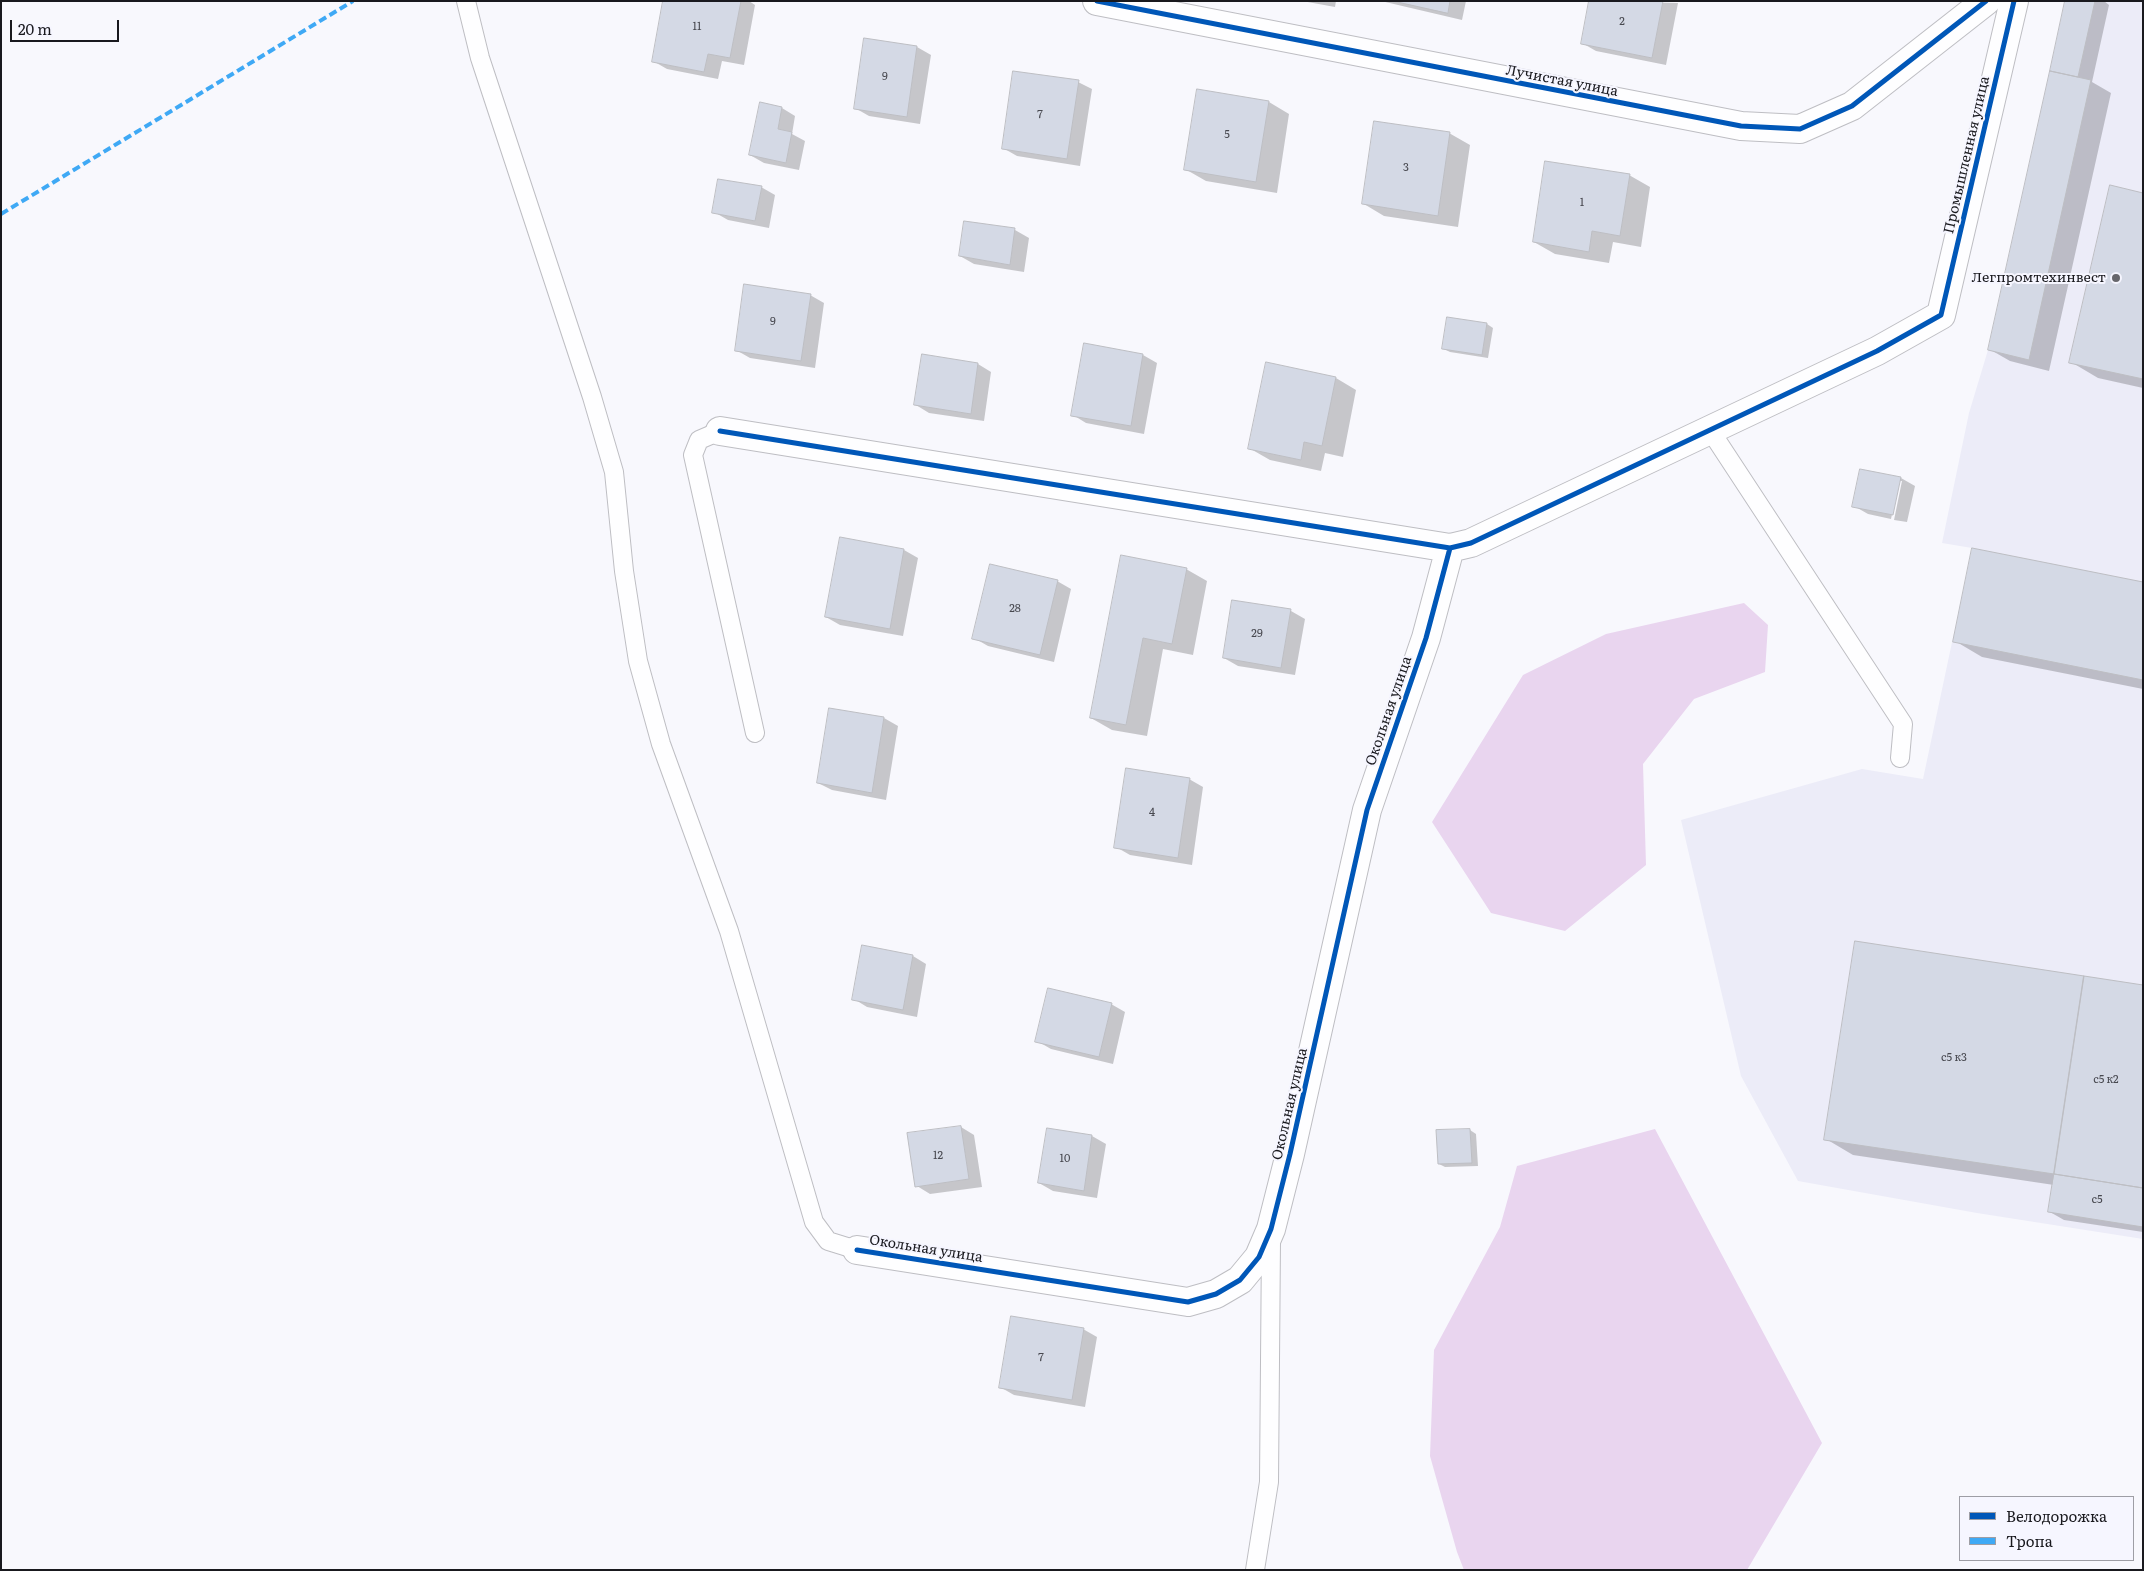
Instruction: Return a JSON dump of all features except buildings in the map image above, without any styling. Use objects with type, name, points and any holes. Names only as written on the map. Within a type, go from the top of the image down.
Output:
[{"type":"street","name":"Лучистая улица","points":[[1097,1],[1741,126],[1800,129],[1852,106],[1986,1]]},
{"type":"street","name":"Промышленная улица","points":[[1710,430],[1877,351],[1941,315],[2014,1]]},
{"type":"street","points":[[720,431],[1450,548],[1471,543],[1710,430]]},
{"type":"street","name":"Окольная улица","points":[[857,1250],[1188,1302],[1216,1294],[1240,1280],[1259,1257],[1271,1229],[1290,1154],[1367,810],[1426,638],[1450,548]]},
{"type":"lane","points":[[466,1],[480,58],[592,397],[614,472],[624,571],[638,661],[661,744],[729,931],[814,1222],[828,1241],[857,1250]]},
{"type":"lane","points":[[1710,430],[1903,724],[1900,758]]},
{"type":"lane","points":[[720,431],[700,440],[693,454],[755,733]]},
{"type":"lane","points":[[1255,1570],[1269,1482],[1271,1229]]},
{"type":"shaded area","points":[[2065,1],[2143,1],[2143,1239],[1977,1213],[1798,1181],[1741,1076],[1681,820],[1862,769],[1923,779],[1972,548],[1942,543],[1969,413],[1988,350]]},
{"type":"shaded area","points":[[1744,603],[1768,625],[1765,672],[1694,699],[1643,764],[1646,865],[1565,931],[1491,913],[1432,822],[1523,675],[1606,634]]},
{"type":"shaded area","points":[[1655,1129],[1822,1443],[1747,1570],[1464,1570],[1457,1552],[1430,1456],[1434,1350],[1500,1227],[1517,1166]]},
{"type":"marked path","points":[[1,214],[353,1]]},
{"type":"cycle path","points":[[1097,1],[1741,126],[1800,129],[1852,106],[1986,1]]},
{"type":"cycle path","points":[[720,431],[1450,548],[1471,543],[1877,351],[1941,315],[2014,1]]},
{"type":"cycle path","points":[[857,1250],[1188,1302],[1216,1294],[1240,1280],[1259,1257],[1271,1229],[1290,1154],[1367,810],[1426,638],[1450,548]]},
{"type":"place","name":"Легпромтехинвест","points":[[2116,278]]}]
